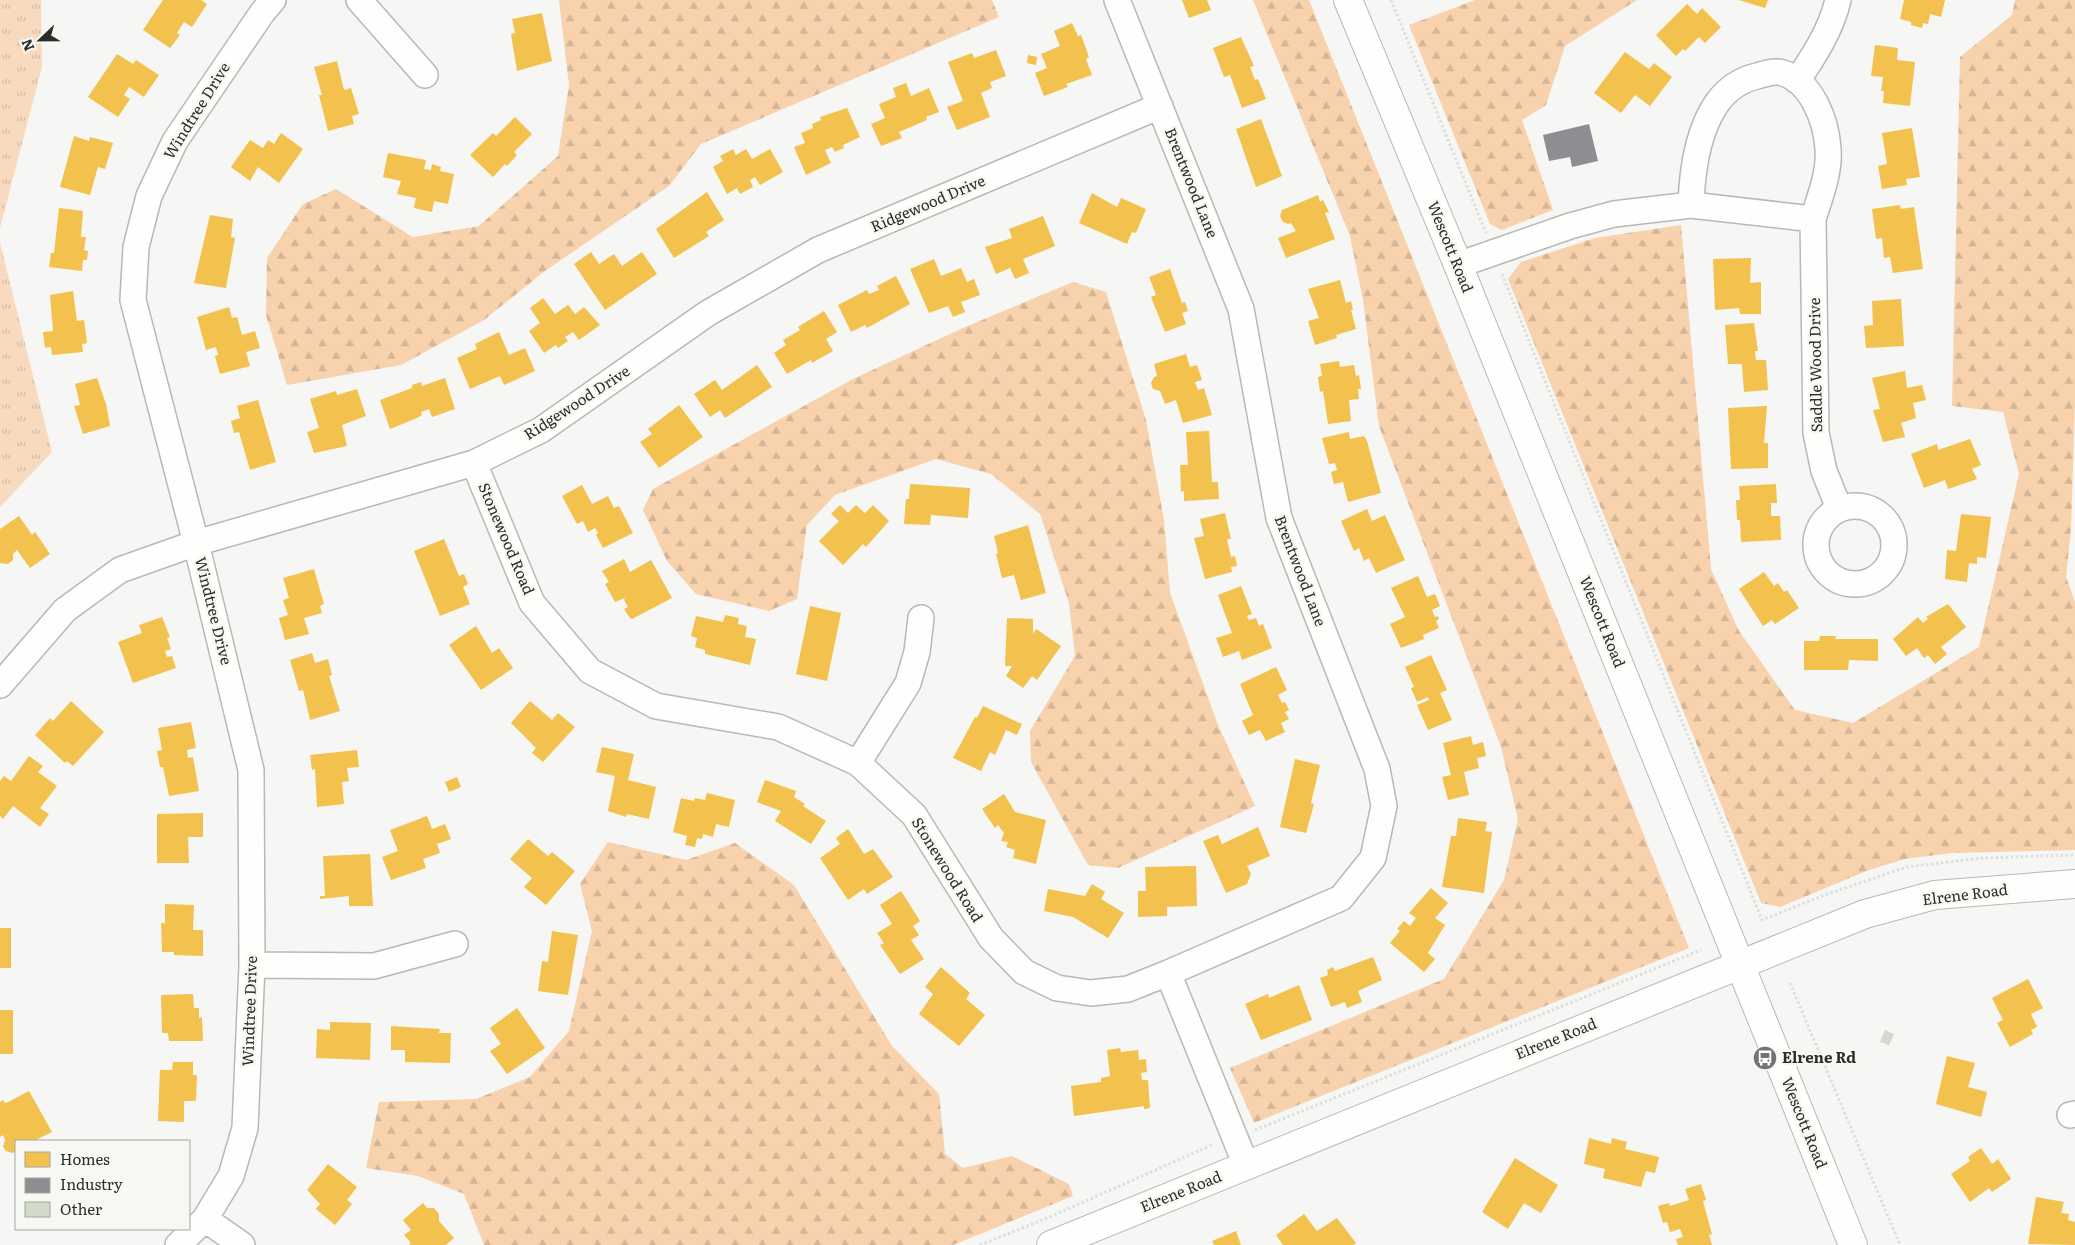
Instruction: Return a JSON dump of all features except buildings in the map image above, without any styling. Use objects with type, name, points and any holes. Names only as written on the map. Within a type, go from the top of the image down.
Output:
[{"type":"street","name":"Windtree Drive","points":[[178,1245],[205,1220],[231,1176],[245,1128],[252,964],[251,770],[196,543],[133,300],[136,247],[149,196],[175,141],[262,13],[273,0]]},
{"type":"street","points":[[359,0],[425,75]]},
{"type":"street","name":"Brentwood Lane","points":[[1117,0],[1240,309],[1278,518],[1377,769],[1384,806],[1373,858],[1341,898],[1168,973]]},
{"type":"street","name":"Wescott Road","points":[[1348,0],[1458,265],[1853,1245]]},
{"type":"street","points":[[1797,81],[1816,54],[1835,13],[1838,0]]},
{"type":"street","name":"Saddle Wood Drive","points":[[1691,205],[1692,172],[1701,137],[1716,104],[1729,88],[1748,78],[1771,72],[1783,73],[1797,81],[1813,98],[1823,120],[1828,149],[1824,186],[1813,219],[1816,433],[1824,471],[1840,508]]},
{"type":"street","name":"Ridgewood Drive","points":[[0,685],[65,610],[120,570],[196,543],[474,463],[541,430],[708,313],[818,250],[1160,106]]},
{"type":"street","points":[[1458,265],[1570,226],[1614,214],[1691,205],[1813,219]]},
{"type":"street","name":"Stonewood Road","points":[[474,463],[532,603],[590,671],[656,706],[778,727],[858,763],[914,815],[990,938],[1024,972],[1057,988],[1091,993],[1128,989],[1168,973]]},
{"type":"street","points":[[858,763],[908,683],[917,652],[921,618]]},
{"type":"street","name":"Elrene Road","points":[[1050,1245],[1865,914],[1935,895],[2075,884]]},
{"type":"street","points":[[252,964],[374,966],[455,944]]},
{"type":"street","points":[[1168,973],[1246,1165]]},
{"type":"street","points":[[205,1220],[242,1245]]},
{"type":"path","points":[[1391,0],[1762,920]]},
{"type":"path","points":[[980,1245],[1052,1216],[1216,1143],[1235,1138],[1701,950]]},
{"type":"path","points":[[1790,983],[1900,1245]]},
{"type":"green space","points":[[0,0],[41,0],[42,67],[0,228]]},
{"type":"green space","points":[[559,0],[992,0],[999,17],[701,144],[669,186],[545,271],[484,320],[401,365],[287,385],[266,315],[267,258],[303,204],[336,189],[413,237],[479,226],[558,156],[569,85]]},
{"type":"green space","points":[[1253,0],[1309,0],[1689,948],[1254,1123],[1230,1068],[1444,979],[1504,880],[1518,819],[1501,747],[1379,426],[1363,300],[1350,236]]},
{"type":"green space","points":[[1475,0],[1637,0],[1565,46],[1546,105],[1522,120],[1553,210],[1502,230],[1490,224],[1409,25]]},
{"type":"green space","points":[[2015,0],[2075,0],[2075,403],[2071,529],[2066,577],[2075,602],[2075,850],[1952,853],[1905,859],[1869,870],[1780,907],[1761,903],[1508,279],[1521,262],[1595,238],[1681,225],[1711,569],[1739,631],[1795,710],[1853,723],[1979,647],[2019,474],[2003,412],[1952,406],[1960,57],[2012,15]]},
{"type":"green space","points":[[0,243],[52,452],[0,507]]},
{"type":"green space","points":[[1073,282],[1106,292],[1146,420],[1164,520],[1170,593],[1218,725],[1255,806],[1118,868],[1088,865],[1031,762],[1030,731],[1075,656],[1069,603],[1040,514],[991,474],[936,459],[835,495],[807,525],[797,599],[769,611],[696,594],[667,561],[643,510],[653,489],[853,379],[963,328]]},
{"type":"green space","points":[[608,842],[686,860],[735,843],[794,885],[892,1046],[939,1094],[945,1154],[963,1168],[1012,1156],[1069,1184],[1073,1196],[953,1245],[484,1245],[464,1194],[418,1176],[366,1168],[379,1102],[476,1099],[530,1077],[569,1031],[592,931],[580,884]]},
{"type":"place","name":"Elrene Rd","points":[[1765,1058]]}]
